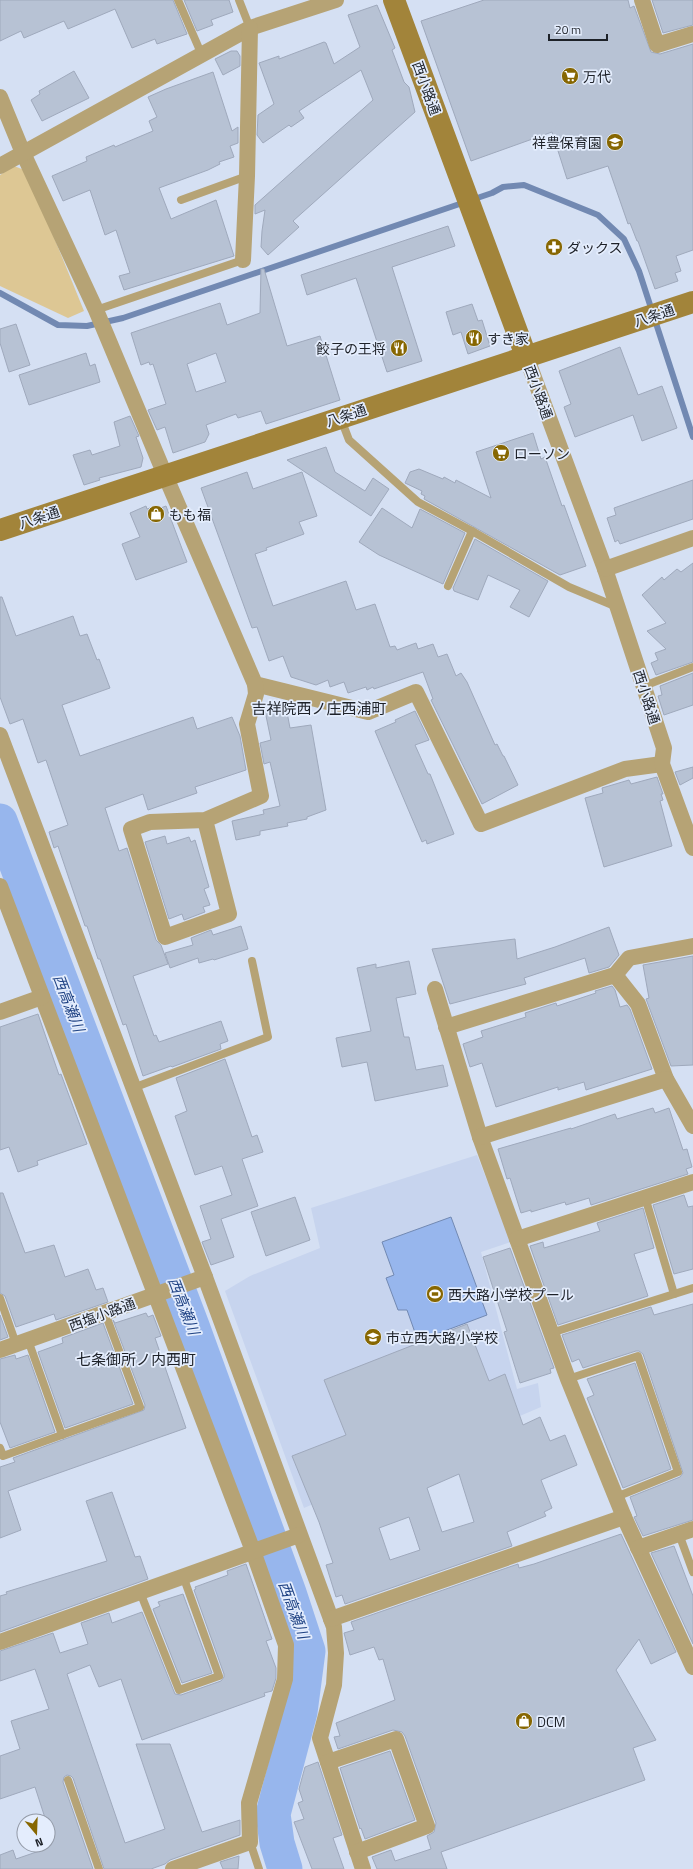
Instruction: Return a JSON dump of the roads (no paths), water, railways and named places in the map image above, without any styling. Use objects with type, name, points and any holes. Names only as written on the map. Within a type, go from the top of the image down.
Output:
[{"type":"main road","name":"西小路通","points":[[394,0],[526,356]]},
{"type":"main road","name":"八条通","points":[[0,530],[693,302]]},
{"type":"street","points":[[0,166],[250,28],[336,0]]},
{"type":"street","points":[[642,0],[657,45],[693,34]]},
{"type":"street","points":[[243,260],[248,176],[250,28]]},
{"type":"street","points":[[0,97],[23,153],[96,310],[165,476],[255,684],[256,694],[247,724],[261,796],[205,820],[150,822],[130,829],[165,937],[229,914],[205,820]]},
{"type":"street","name":"西小路通","points":[[526,356],[618,607],[664,748],[662,764]]},
{"type":"street","points":[[605,569],[693,538]]},
{"type":"street","points":[[255,684],[368,712],[416,692],[481,824],[625,769],[662,764],[693,848]]},
{"type":"street","points":[[0,735],[205,1277],[334,1627],[336,1653],[334,1685],[320,1738],[363,1869]]},
{"type":"street","points":[[0,886],[253,1551],[286,1645],[285,1679],[249,1803],[250,1842],[173,1869]]},
{"type":"street","points":[[446,1027],[615,975],[628,958],[693,946]]},
{"type":"street","points":[[615,975],[638,1004],[666,1079],[693,1126]]},
{"type":"street","points":[[435,989],[480,1137],[568,1379],[638,1548],[687,1637],[693,1667]]},
{"type":"street","points":[[0,1012],[42,997]]},
{"type":"street","points":[[480,1137],[666,1079]]},
{"type":"street","points":[[517,1238],[693,1182]]},
{"type":"street","name":"西塩小路通","points":[[0,1350],[205,1277]]},
{"type":"street","points":[[331,1619],[624,1517]]},
{"type":"street","points":[[638,1548],[686,1532]]},
{"type":"street","points":[[0,1642],[299,1535]]},
{"type":"street","points":[[328,1762],[396,1739],[427,1826],[357,1852]]},
{"type":"lane","points":[[178,0],[201,54]]},
{"type":"lane","points":[[239,0],[250,28]]},
{"type":"lane","points":[[181,200],[248,176]]},
{"type":"lane","points":[[96,310],[243,260]]},
{"type":"lane","points":[[340,417],[349,440],[418,502],[472,531],[569,587],[618,607]]},
{"type":"lane","points":[[448,586],[472,531]]},
{"type":"lane","points":[[644,686],[693,667]]},
{"type":"lane","points":[[133,1088],[268,1037],[252,960]]},
{"type":"lane","points":[[646,1197],[674,1294]]},
{"type":"lane","points":[[551,1333],[693,1288]]},
{"type":"lane","points":[[0,1298],[22,1342],[62,1435]]},
{"type":"lane","points":[[0,1448],[3,1456],[140,1407],[105,1313]]},
{"type":"lane","points":[[568,1379],[638,1356],[678,1472],[616,1498]]},
{"type":"lane","points":[[686,1532],[693,1572]]},
{"type":"lane","points":[[140,1592],[179,1690],[219,1676],[183,1576]]},
{"type":"lane","points":[[68,1780],[99,1869]]},
{"type":"lane","points":[[250,1842],[259,1869]]},
{"type":"water","name":"西大路小学校プール","points":[[451,1217],[487,1315],[418,1341],[407,1310],[398,1310],[386,1278],[394,1275],[382,1242]]},
{"type":"waterway","points":[[0,293],[58,325],[87,326],[123,318],[492,193],[503,187],[524,185],[598,215],[624,239],[639,271],[693,437]]},
{"type":"waterway","name":"西高瀬川","points":[[0,821],[192,1326],[289,1593],[308,1651],[300,1712],[273,1814],[277,1843],[285,1869]]},
{"type":"place","name":"万代","points":[[570,76]]},
{"type":"place","name":"祥豊保育園","points":[[615,142]]},
{"type":"place","name":"ダックス","points":[[554,247]]},
{"type":"place","name":"すき家","points":[[474,338]]},
{"type":"place","name":"餃子の王将","points":[[399,348]]},
{"type":"place","name":"ローソン","points":[[501,453]]},
{"type":"place","name":"もも福","points":[[156,514]]},
{"type":"place","name":"西大路小学校プール","points":[[435,1294]]},
{"type":"place","name":"市立西大路小学校","points":[[373,1337]]},
{"type":"place","name":"DCM","points":[[524,1721]]},
{"type":"district","name":"吉祥院西ノ庄西浦町","points":[[319,708]]},
{"type":"district","name":"七条御所ノ内西町","points":[[136,1359]]}]
